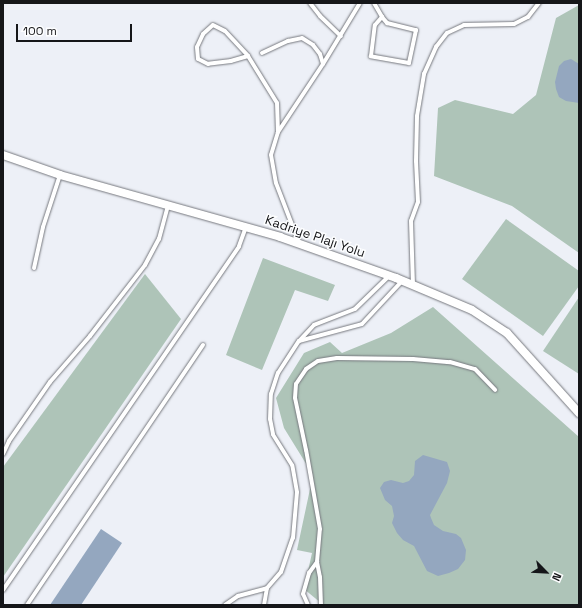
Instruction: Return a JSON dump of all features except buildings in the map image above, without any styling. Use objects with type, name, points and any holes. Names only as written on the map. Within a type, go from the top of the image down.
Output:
[{"type":"street","name":"Kadriye Plajı Yolu","points":[[3,155],[60,175],[246,226],[402,280],[472,310],[507,333],[579,413]]},
{"type":"lane","points":[[310,3],[320,16],[341,36]]},
{"type":"lane","points":[[299,244],[276,183],[271,155],[278,132],[341,36],[360,3]]},
{"type":"lane","points":[[374,3],[387,23],[416,30],[409,63],[371,56],[375,25],[382,17]]},
{"type":"lane","points":[[413,285],[411,221],[418,202],[416,161],[417,116],[424,74],[436,47],[447,33],[464,24],[514,24],[528,18],[539,3]]},
{"type":"lane","points":[[248,56],[231,61],[208,64],[198,59],[197,47],[203,34],[213,26],[225,31],[248,56],[276,103],[278,132]]},
{"type":"lane","points":[[262,52],[288,41],[302,38],[313,45],[320,54],[323,64]]},
{"type":"lane","points":[[34,268],[43,227],[60,175]]},
{"type":"lane","points":[[3,454],[9,441],[50,382],[90,336],[145,265],[158,239],[168,205]]},
{"type":"lane","points":[[3,590],[239,246],[246,226]]},
{"type":"lane","points":[[264,605],[267,588],[281,572],[294,538],[298,492],[292,465],[273,434],[270,419],[271,394],[278,373],[299,341],[314,325],[355,309],[390,276]]},
{"type":"lane","points":[[299,341],[362,324],[402,280]]},
{"type":"lane","points":[[27,605],[203,345]]},
{"type":"lane","points":[[321,605],[320,577],[317,562],[320,529],[318,508],[295,398],[296,384],[306,368],[318,361],[337,358],[413,359],[450,362],[475,369],[495,390]]},
{"type":"lane","points":[[308,605],[303,594],[309,574],[317,562]]},
{"type":"lane","points":[[225,605],[238,596],[267,588]]},
{"type":"green space","points":[[579,5],[579,253],[512,206],[434,176],[438,108],[455,100],[513,114],[536,95],[556,18]]},
{"type":"green space","points":[[506,219],[579,271],[579,286],[543,336],[462,279]]},
{"type":"green space","points":[[263,258],[335,285],[328,301],[295,290],[262,370],[226,355]]},
{"type":"green space","points":[[145,274],[181,319],[3,577],[3,467]]},
{"type":"green space","points":[[579,297],[579,374],[543,351]]},
{"type":"green space","points":[[433,307],[579,437],[579,605],[320,605],[321,603],[304,589],[312,553],[297,550],[313,475],[284,428],[276,398],[304,353],[330,342],[342,353],[391,333]]},
{"type":"water","points":[[571,59],[579,64],[579,103],[566,101],[559,97],[556,89],[555,82],[559,66],[564,61]]},
{"type":"water","points":[[423,455],[447,462],[450,471],[447,483],[430,515],[434,525],[443,531],[456,534],[461,538],[466,550],[465,560],[458,569],[438,576],[427,571],[414,546],[403,540],[397,533],[392,523],[394,516],[392,506],[385,500],[380,488],[384,482],[391,480],[403,483],[409,481],[414,475],[415,461]]},
{"type":"water","points":[[101,529],[122,543],[81,605],[50,605]]}]
